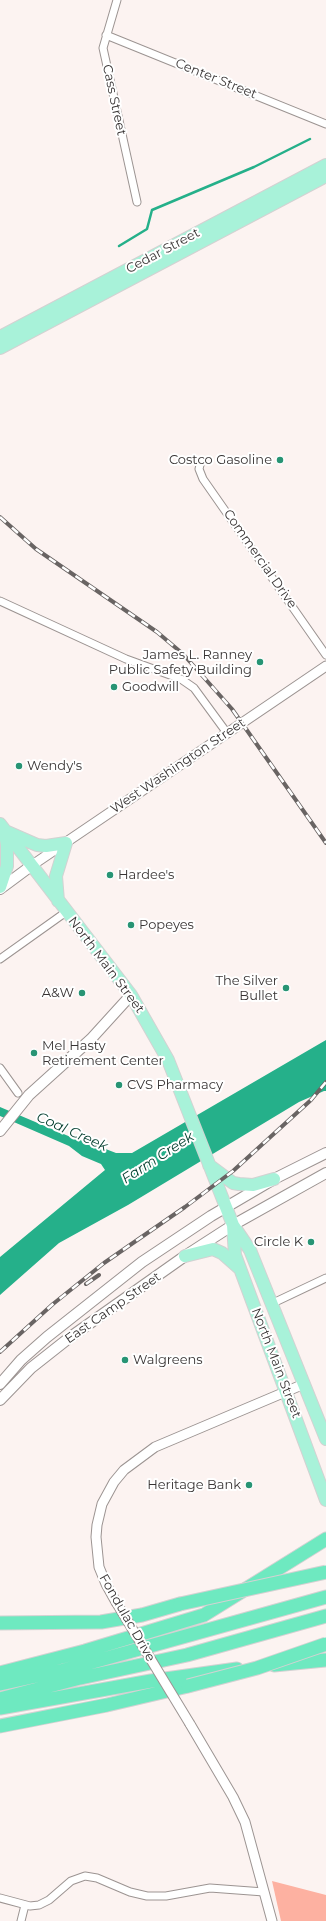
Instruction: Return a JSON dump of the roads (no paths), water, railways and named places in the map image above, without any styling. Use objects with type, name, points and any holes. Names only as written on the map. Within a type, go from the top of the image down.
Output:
[{"type":"highway","points":[[0,1673],[85,1651],[204,1615],[326,1539]]},
{"type":"highway","points":[[0,1623],[100,1622],[142,1615],[180,1604],[326,1572]]},
{"type":"highway","points":[[0,1684],[72,1668],[326,1597]]},
{"type":"highway","points":[[0,1699],[76,1679],[187,1654],[326,1616]]},
{"type":"highway","points":[[0,1726],[107,1705],[188,1686],[257,1668],[326,1644]]},
{"type":"highway","points":[[0,1708],[151,1681],[238,1668],[326,1660]]},
{"type":"main road","name":"Cedar Street","points":[[0,348],[102,289],[326,165]]},
{"type":"main road","name":"Cedar Street","points":[[0,337],[102,289],[326,176]]},
{"type":"main road","points":[[2,827],[38,845],[46,846],[66,843],[56,876],[58,902]]},
{"type":"main road","points":[[0,888],[7,866],[7,845],[2,827]]},
{"type":"main road","name":"North Main Street","points":[[2,827],[58,902],[131,995],[168,1060],[233,1225],[250,1250],[326,1439]]},
{"type":"main road","points":[[0,888],[31,866]]},
{"type":"main road","points":[[0,1131],[14,1112],[40,1085],[91,1039],[131,995]]},
{"type":"main road","name":"East Camp Street","points":[[0,1384],[28,1353],[142,1262],[226,1208],[274,1180],[326,1153]]},
{"type":"main road","points":[[209,1165],[233,1183],[253,1185],[274,1180]]},
{"type":"main road","name":"East Camp Street","points":[[0,1400],[19,1379],[69,1338],[185,1256],[233,1225],[326,1173]]},
{"type":"main road","name":"North Main Street","points":[[233,1225],[235,1255],[287,1390],[326,1500]]},
{"type":"main road","points":[[185,1256],[213,1249],[222,1253],[240,1269]]},
{"type":"street","name":"Cass Street","points":[[117,0],[106,35],[103,51],[137,202]]},
{"type":"street","name":"Center Street","points":[[106,35],[325,122]]},
{"type":"street","name":"Commercial Drive","points":[[201,461],[199,469],[203,479],[326,655]]},
{"type":"street","points":[[0,601],[126,659],[181,679],[194,688],[227,733]]},
{"type":"street","name":"West Washington Street","points":[[31,866],[326,666]]},
{"type":"street","points":[[0,959],[66,912]]},
{"type":"street","points":[[0,1068],[18,1093]]},
{"type":"street","points":[[271,1304],[326,1278]]},
{"type":"street","name":"Fondulac Drive","points":[[272,1921],[250,1836],[243,1816],[106,1584],[99,1567],[96,1537],[102,1504],[114,1482],[130,1464],[156,1447],[304,1384]]},
{"type":"street","points":[[0,1898],[34,1906],[44,1903],[71,1881],[85,1876],[97,1878],[130,1892],[147,1896],[166,1896],[210,1888],[264,1892]]},
{"type":"street","points":[[21,1921],[25,1904]]},
{"type":"water","name":"Farm Creek","points":[[326,1040],[326,1091],[299,1102],[128,1205],[59,1243],[0,1295],[0,1257],[105,1170],[101,1164],[82,1156],[69,1146],[0,1116],[0,1107],[73,1138],[116,1153],[132,1153]]},
{"type":"waterway","points":[[119,246],[147,229],[152,210],[254,167],[310,139]]},
{"type":"railway","points":[[0,517],[36,549],[157,632],[183,654],[232,709],[326,843]]},
{"type":"railway","points":[[0,1352],[53,1304],[104,1263],[185,1207],[233,1171],[311,1100],[326,1082]]},
{"type":"railway","points":[[86,1284],[99,1275]]},
{"type":"place","name":"Costco Gasoline","points":[[280,460]]},
{"type":"place","name":"James L. Ranney Public Safety Building","points":[[260,662]]},
{"type":"place","name":"Goodwill","points":[[114,687]]},
{"type":"place","name":"Wendy's","points":[[19,766]]},
{"type":"place","name":"Hardee's","points":[[110,875]]},
{"type":"place","name":"Popeyes","points":[[131,925]]},
{"type":"place","name":"The Silver Bullet","points":[[286,988]]},
{"type":"place","name":"A&W","points":[[82,993]]},
{"type":"place","name":"Mel Hasty Retirement Center","points":[[34,1053]]},
{"type":"place","name":"CVS Pharmacy","points":[[119,1085]]},
{"type":"place","name":"Circle K","points":[[311,1242]]},
{"type":"place","name":"Walgreens","points":[[125,1360]]},
{"type":"place","name":"Heritage Bank","points":[[249,1485]]},
{"type":"water label","name":"Coal Creek","points":[[72,1132]]}]
